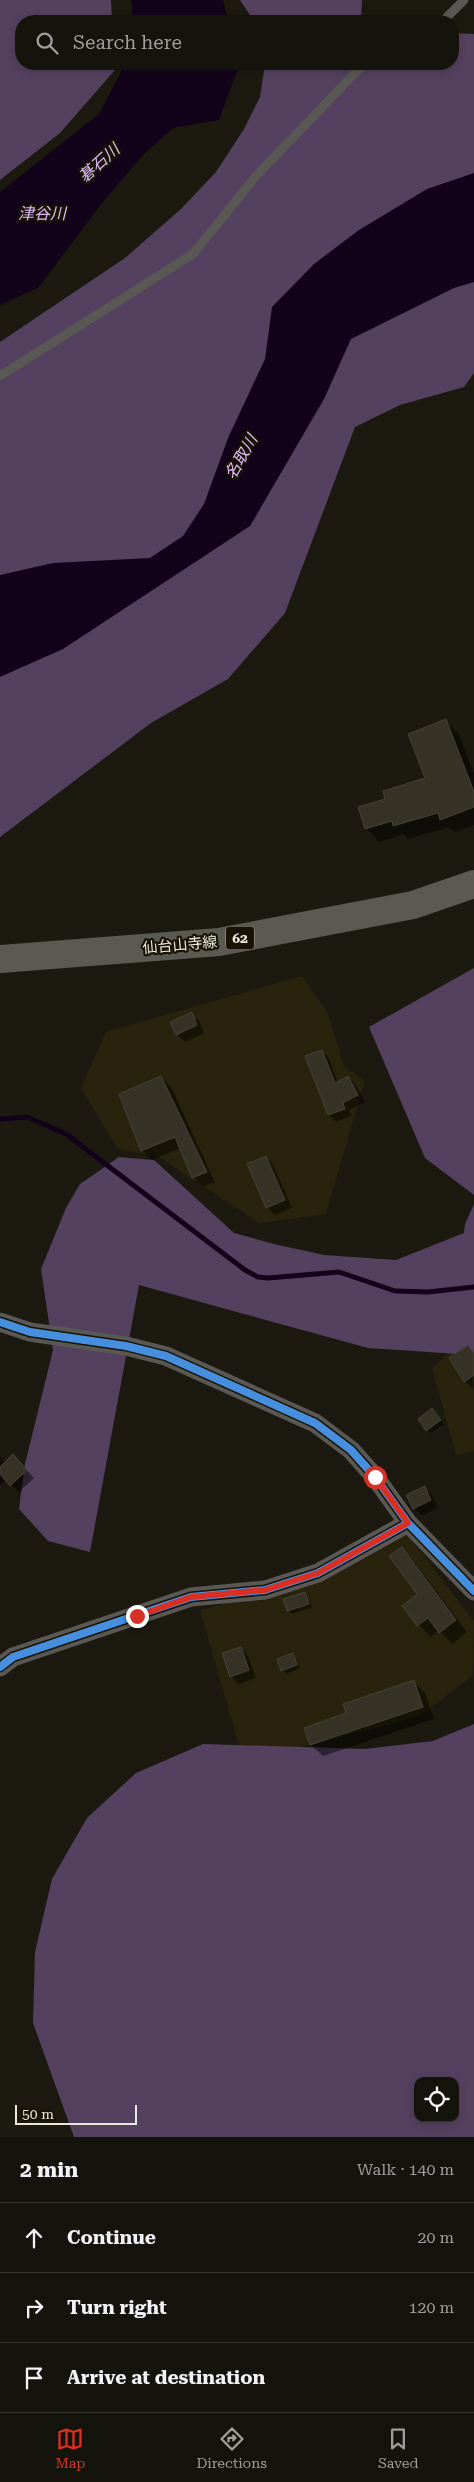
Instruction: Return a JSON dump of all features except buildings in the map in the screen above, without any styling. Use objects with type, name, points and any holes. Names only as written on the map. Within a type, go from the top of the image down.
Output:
[{"type":"main road","name":"仙台山寺線","points":[[0,959],[219,942],[413,905],[474,884]]},
{"type":"street","points":[[0,1322],[44,1335],[126,1346],[166,1356],[315,1423],[351,1450],[375,1477],[408,1523],[474,1591]]},
{"type":"street","points":[[0,1667],[13,1657],[191,1597],[265,1590],[318,1573],[408,1523]]},
{"type":"lane","points":[[449,15],[464,0]]},
{"type":"lane","points":[[0,376],[194,254],[256,176],[359,70]]},
{"type":"shaded area","points":[[0,0],[111,0],[112,15],[15,15],[15,70],[115,70],[60,133],[0,180]]},
{"type":"shaded area","points":[[240,0],[362,0],[361,15],[250,15]]},
{"type":"shaded area","points":[[459,33],[474,34],[474,373],[464,387],[400,405],[355,427],[285,613],[228,679],[151,723],[0,837],[0,342],[125,258],[181,209],[216,172],[244,129],[260,97],[264,70],[459,70]]},
{"type":"shaded area","points":[[474,968],[474,1195],[425,1158],[369,1027]]},
{"type":"shaded area","points":[[302,976],[328,1013],[344,1067],[365,1080],[326,1214],[259,1223],[159,1157],[118,1149],[81,1088],[106,1032]]},
{"type":"shaded area","points":[[119,1157],[154,1160],[234,1233],[324,1255],[396,1260],[464,1233],[465,1224],[474,1204],[474,1355],[368,1348],[139,1285],[90,1552],[48,1541],[19,1509],[25,1464],[53,1350],[41,1269],[66,1208],[80,1184]]},
{"type":"shaded area","points":[[474,1337],[474,1451],[456,1455],[432,1368],[465,1339]]},
{"type":"shaded area","points":[[406,1533],[474,1621],[473,1675],[420,1716],[244,1762],[200,1610],[319,1580]]},
{"type":"shaded area","points":[[474,1724],[474,2137],[74,2137],[33,2023],[35,1952],[52,1879],[87,1818],[136,1773],[203,1744],[365,1749],[433,1741]]},
{"type":"water","points":[[131,0],[223,0],[227,15],[132,15]]},
{"type":"water","name":"津谷川","points":[[122,70],[237,70],[219,120],[173,128],[144,154],[102,203],[38,288],[0,305],[0,192],[99,114]]},
{"type":"water","name":"名取川","points":[[474,173],[474,282],[454,288],[351,339],[324,399],[250,526],[63,649],[0,677],[0,575],[53,563],[150,558],[183,536],[204,504],[228,438],[265,359],[272,307],[314,264],[359,230],[427,189]]},
{"type":"waterway","points":[[0,1119],[27,1117],[66,1134],[245,1270],[258,1277],[268,1278],[339,1272],[395,1291],[428,1292],[474,1287]]},
{"type":"cycle path","points":[[0,1322],[30,1332],[126,1346],[166,1356],[315,1423],[351,1450],[375,1477],[408,1523],[474,1591]]},
{"type":"cycle path","points":[[0,1667],[13,1657],[191,1597],[265,1590],[318,1573],[408,1523]]},
{"type":"route","points":[[137,1616],[191,1597],[265,1590],[318,1573],[408,1523],[375,1477]]},
{"type":"water label","name":"碁石川","points":[[99,163]]}]
